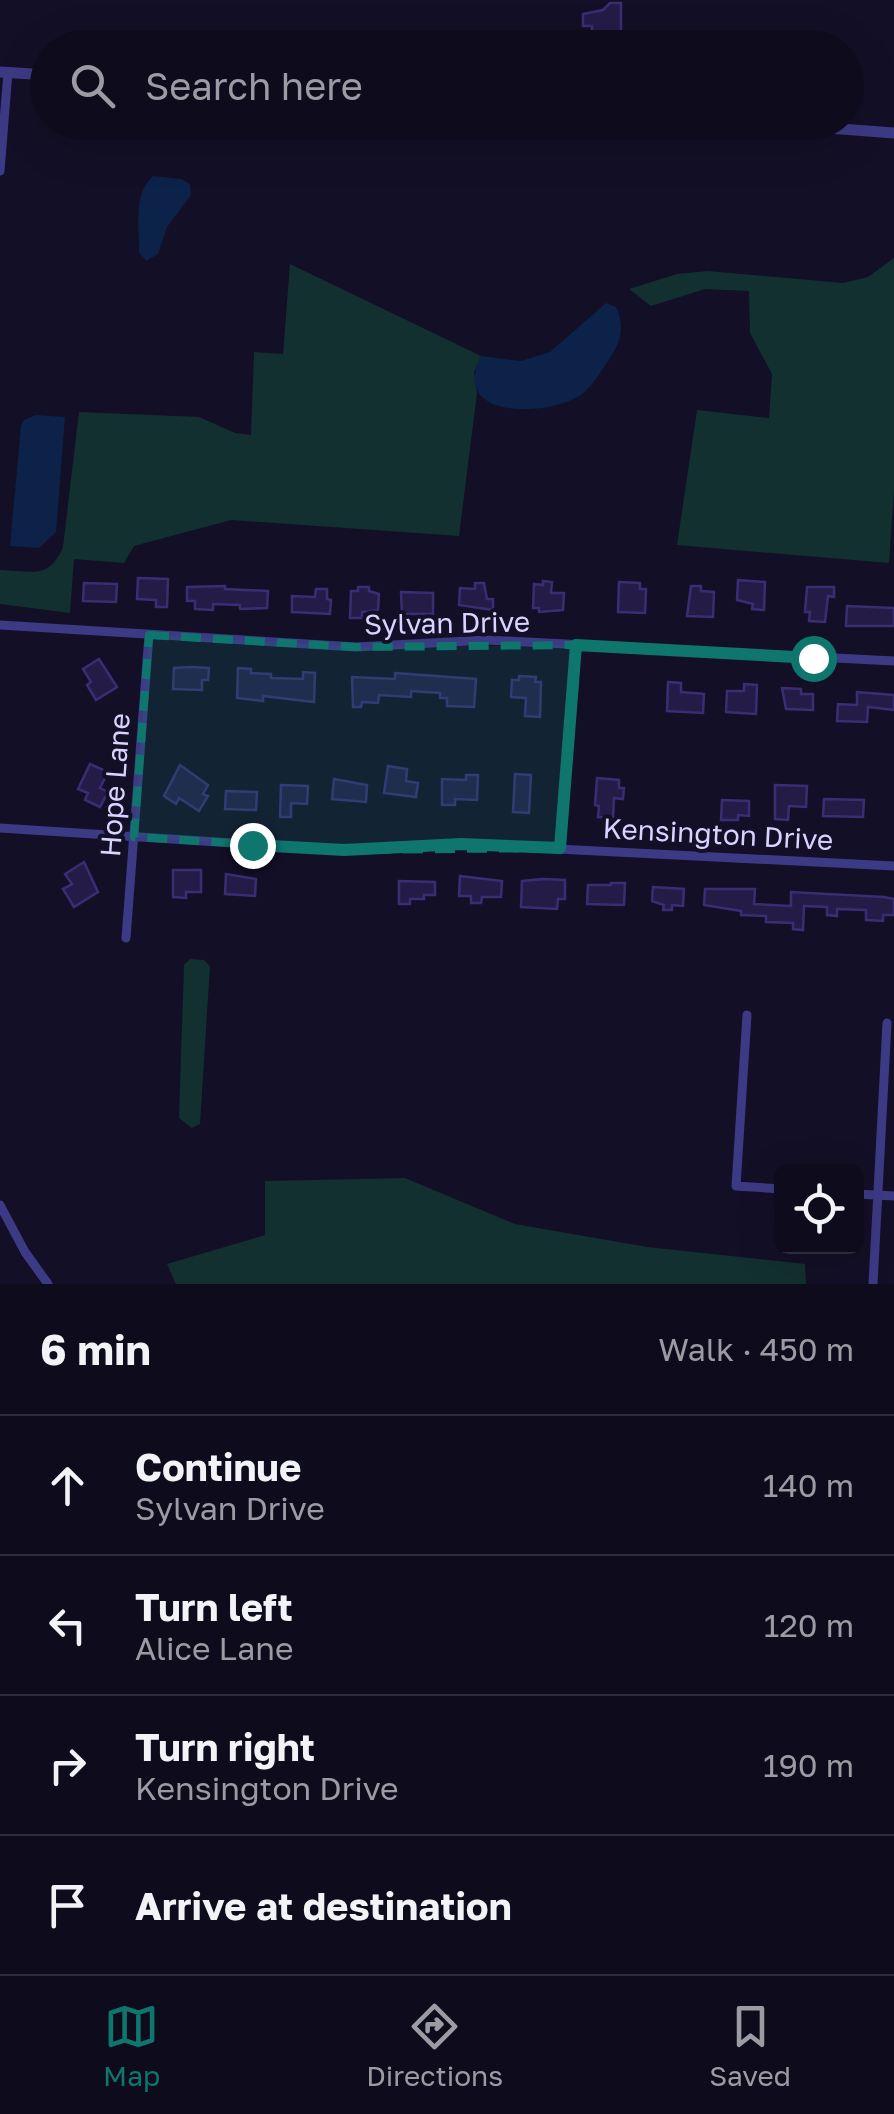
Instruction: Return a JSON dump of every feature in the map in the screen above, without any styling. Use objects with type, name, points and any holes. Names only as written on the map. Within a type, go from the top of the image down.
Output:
[{"type":"street","points":[[0,171],[4,72],[30,74]]},
{"type":"street","points":[[864,131],[894,133]]},
{"type":"street","name":"Sylvan Drive","points":[[0,625],[356,647],[479,640],[894,661]]},
{"type":"street","name":"Hope Lane","points":[[126,938],[150,635]]},
{"type":"street","points":[[560,848],[576,645]]},
{"type":"street","name":"Kensington Drive","points":[[0,828],[344,850],[461,844],[894,866]]},
{"type":"street","points":[[747,1015],[736,1186],[774,1188]]},
{"type":"street","points":[[872,1284],[889,1062],[887,1023]]},
{"type":"street","points":[[864,1194],[894,1196]]},
{"type":"street","points":[[0,1205],[25,1252],[48,1284]]},
{"type":"highlighted area","points":[[149,635],[356,647],[576,645],[560,848],[343,850],[134,837]]},
{"type":"green space","points":[[894,258],[894,490],[889,563],[677,545],[697,410],[769,418],[772,374],[750,333],[749,291],[705,289],[651,306],[629,289],[677,274],[708,271],[843,283],[868,277]]},
{"type":"green space","points":[[290,264],[481,356],[474,372],[477,393],[459,536],[231,520],[134,546],[124,563],[74,559],[70,613],[0,604],[0,570],[45,569],[58,558],[63,547],[79,412],[199,417],[235,433],[251,435],[254,352],[283,354]]},
{"type":"green space","points":[[190,959],[204,960],[210,966],[200,1124],[192,1128],[179,1118],[184,965]]},
{"type":"green space","points":[[405,1178],[515,1224],[647,1247],[805,1264],[806,1284],[176,1284],[167,1264],[265,1235],[265,1181]]},
{"type":"water","points":[[153,176],[181,179],[190,184],[191,195],[167,227],[158,254],[146,261],[139,252],[138,211],[142,192]]},
{"type":"water","points":[[606,303],[616,307],[619,314],[619,340],[600,373],[581,395],[547,407],[526,409],[506,408],[478,392],[475,377],[481,356],[521,361],[550,352]]},
{"type":"water","points":[[36,415],[65,417],[56,532],[39,548],[10,546],[21,426],[24,420]]},
{"type":"building","points":[[610,3],[621,3],[621,30],[592,30],[592,26],[583,26],[583,14],[603,10]]},
{"type":"building","points":[[138,578],[168,579],[167,607],[156,607],[156,600],[137,599]]},
{"type":"building","points":[[738,580],[765,582],[764,610],[752,609],[753,604],[737,600]]},
{"type":"building","points":[[543,581],[552,582],[551,593],[564,593],[563,610],[539,612],[539,608],[533,608],[534,584],[543,585]]},
{"type":"building","points":[[619,582],[640,583],[640,589],[646,589],[645,613],[618,612]]},
{"type":"building","points":[[84,583],[117,584],[116,602],[83,601]]},
{"type":"building","points":[[475,583],[484,583],[487,599],[493,599],[493,610],[459,605],[460,588],[475,589]]},
{"type":"building","points":[[691,586],[714,592],[713,617],[687,616]]},
{"type":"building","points":[[187,587],[268,591],[267,608],[213,604],[213,610],[195,609],[195,601],[187,601]]},
{"type":"building","points":[[358,587],[369,587],[369,591],[379,594],[378,610],[362,612],[362,618],[350,618],[351,591],[358,591]]},
{"type":"building","points":[[807,587],[834,587],[834,597],[828,596],[825,622],[809,621],[810,612],[805,612]]},
{"type":"building","points":[[316,589],[327,589],[330,614],[292,612],[292,596],[315,597]]},
{"type":"building","points":[[401,592],[433,593],[433,614],[402,614]]},
{"type":"building","points":[[847,606],[894,608],[894,626],[846,626]]},
{"type":"building","points":[[99,659],[117,687],[96,700],[83,669]]},
{"type":"building","points":[[174,668],[209,668],[208,680],[202,680],[202,690],[173,689]]},
{"type":"building","points":[[238,668],[271,674],[271,678],[303,679],[303,672],[315,673],[314,702],[263,696],[263,701],[237,698]]},
{"type":"building","points":[[395,673],[476,679],[474,707],[447,706],[447,698],[440,698],[440,693],[411,691],[411,697],[379,695],[378,703],[362,702],[361,707],[353,707],[352,677],[395,679]]},
{"type":"building","points":[[519,676],[536,677],[535,682],[541,682],[540,717],[525,716],[526,698],[511,697],[512,680],[519,680]]},
{"type":"building","points":[[668,682],[681,683],[681,692],[704,694],[703,713],[667,711]]},
{"type":"building","points":[[744,684],[757,685],[756,714],[726,712],[727,691],[744,691]]},
{"type":"building","points":[[782,688],[813,694],[813,710],[786,709]]},
{"type":"building","points":[[857,692],[894,695],[894,710],[868,707],[867,722],[837,721],[838,704],[857,705]]},
{"type":"building","points":[[90,764],[108,772],[100,788],[108,792],[100,807],[85,800],[88,793],[78,789]]},
{"type":"building","points":[[180,765],[208,785],[203,794],[208,796],[199,811],[179,798],[176,804],[164,796]]},
{"type":"building","points":[[388,766],[407,769],[406,781],[418,783],[416,797],[384,793]]},
{"type":"building","points":[[515,774],[531,775],[529,813],[513,812]]},
{"type":"building","points":[[466,775],[478,775],[477,800],[455,799],[455,805],[442,805],[442,779],[466,780]]},
{"type":"building","points":[[597,778],[619,780],[619,788],[624,788],[623,799],[614,798],[613,818],[598,817]]},
{"type":"building","points":[[334,779],[367,785],[366,802],[332,799]]},
{"type":"building","points":[[281,785],[308,786],[307,804],[291,803],[291,817],[280,817]]},
{"type":"building","points":[[775,785],[807,786],[806,807],[789,806],[788,820],[775,819]]},
{"type":"building","points":[[226,791],[257,792],[256,810],[225,809]]},
{"type":"building","points":[[824,799],[864,800],[863,817],[823,816]]},
{"type":"building","points":[[722,800],[749,801],[749,816],[721,820]]},
{"type":"building","points":[[84,862],[98,892],[74,907],[63,889],[72,884],[65,874]]},
{"type":"building","points":[[173,870],[201,870],[201,892],[186,892],[186,898],[173,897]]},
{"type":"building","points":[[226,874],[256,879],[255,896],[225,894]]},
{"type":"building","points":[[460,876],[502,881],[501,897],[482,897],[481,903],[471,903],[471,896],[459,896]]},
{"type":"building","points":[[565,880],[565,899],[558,899],[557,909],[521,907],[522,881]]},
{"type":"building","points":[[399,881],[435,882],[435,895],[399,904]]},
{"type":"building","points":[[625,883],[624,905],[587,904],[588,885]]},
{"type":"building","points":[[653,887],[684,889],[683,906],[672,905],[672,910],[663,910],[664,905],[652,901]]},
{"type":"building","points":[[705,889],[755,889],[754,904],[791,906],[791,892],[884,897],[894,899],[894,915],[883,915],[883,921],[866,920],[866,910],[837,909],[837,916],[827,915],[827,907],[804,906],[803,930],[793,929],[793,923],[766,922],[766,916],[741,915],[741,911],[704,905]]},
{"type":"route","points":[[252,845],[344,850],[461,844],[560,848],[576,645],[813,658]]}]
